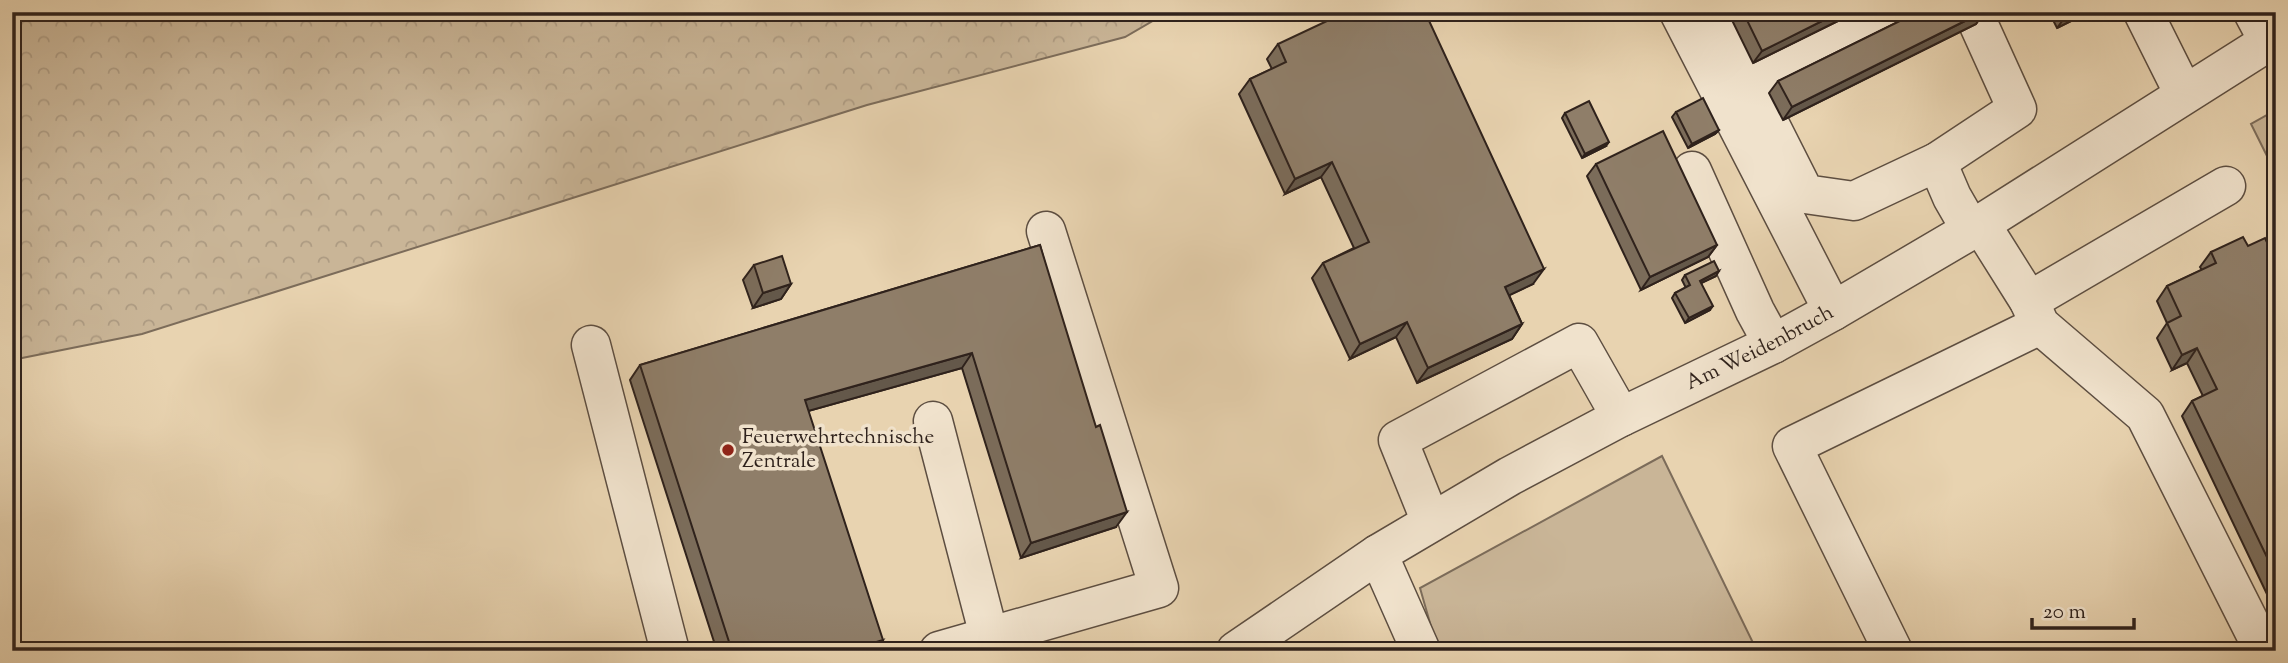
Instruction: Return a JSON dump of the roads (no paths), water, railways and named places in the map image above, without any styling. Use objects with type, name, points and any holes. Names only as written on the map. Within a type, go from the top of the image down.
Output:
[{"type":"street","points":[[1679,12],[1833,311]]},
{"type":"street","points":[[1713,12],[1805,194],[1854,201],[1937,162],[2017,109],[1973,12]]},
{"type":"street","points":[[1750,85],[1896,12]]},
{"type":"street","points":[[2143,12],[2184,94]]},
{"type":"street","name":"Am Weidenbruch","points":[[1236,651],[1378,554],[1510,476],[1621,417],[1773,344],[1976,227],[2184,94],[2266,30]]},
{"type":"street","points":[[1937,162],[1952,197],[2035,313],[2145,415],[2264,651]]},
{"type":"street","points":[[1692,171],[1755,311],[1773,344]]},
{"type":"street","points":[[1893,651],[1793,446],[2035,313],[2226,186]]},
{"type":"street","points":[[940,651],[991,644],[1159,588],[1046,231]]},
{"type":"street","points":[[1432,522],[1398,440],[1579,343],[1621,417]]},
{"type":"street","points":[[591,345],[659,648]]},
{"type":"street","points":[[933,421],[991,644]]},
{"type":"street","points":[[1378,554],[1421,651]]},
{"type":"place","name":"Feuerwehrtechnische Zentrale","points":[[728,450]]}]
